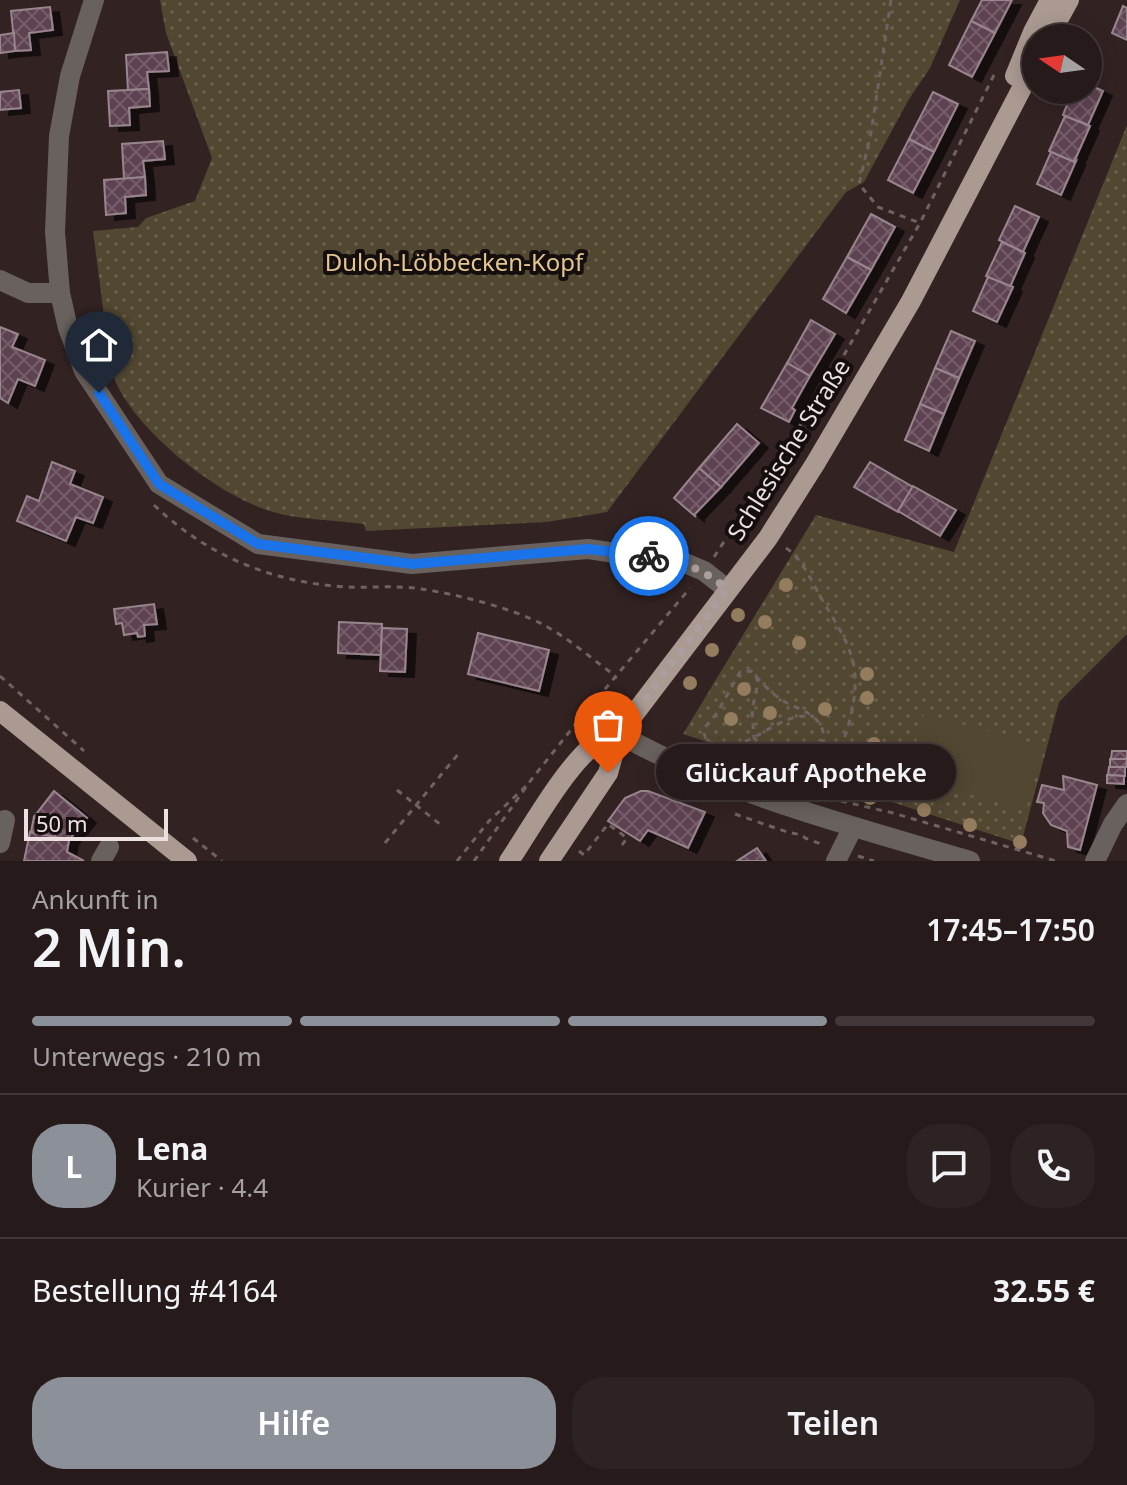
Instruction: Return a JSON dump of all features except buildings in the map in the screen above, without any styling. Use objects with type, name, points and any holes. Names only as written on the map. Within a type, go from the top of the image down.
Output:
[{"type":"main road","name":"Schlesische Straße","points":[[974,177],[1033,32],[1050,0]]},
{"type":"main road","points":[[1056,24],[1069,0]]},
{"type":"main road","name":"Schlesische Straße","points":[[549,861],[608,773],[619,734],[768,538],[815,464],[911,301],[1022,87]]},
{"type":"main road","points":[[0,711],[187,861]]},
{"type":"main road","name":"Schlesische Straße","points":[[509,861],[585,754],[597,743],[619,734]]},
{"type":"street","points":[[73,0],[91,9],[70,76],[59,136],[55,232],[60,293],[68,328],[84,371],[159,484],[258,544],[412,564],[588,549],[685,563],[704,571],[727,589]]},
{"type":"street","points":[[0,280],[28,293],[60,293]]},
{"type":"street","points":[[619,734],[667,760],[853,827],[970,861]]},
{"type":"street","points":[[1095,861],[1113,824],[1127,804]]},
{"type":"street","points":[[0,843],[5,820]]},
{"type":"street","points":[[846,858],[853,827]]},
{"type":"path","points":[[891,0],[871,133],[859,184],[878,207],[920,223]]},
{"type":"path","points":[[474,861],[531,780],[704,571],[740,519],[829,381],[920,223],[997,68]]},
{"type":"path","points":[[740,519],[790,550],[850,652],[856,677],[852,706],[823,797]]},
{"type":"path","points":[[756,676],[758,683],[751,725],[754,738],[775,754],[797,759],[812,758],[819,753],[824,732],[814,717],[781,699],[751,671],[740,672],[704,733],[706,740],[720,746],[754,738],[796,717],[814,717]]},
{"type":"path","points":[[0,676],[84,751]]},
{"type":"path","points":[[385,843],[459,753]]},
{"type":"path","points":[[457,861],[489,821],[531,780]]},
{"type":"path","points":[[397,790],[441,825]]},
{"type":"path","points":[[837,800],[893,813],[1056,861]]},
{"type":"path","points":[[735,814],[802,835],[820,844]]},
{"type":"path","points":[[579,851],[584,855],[608,824],[627,838],[622,845]]},
{"type":"path","points":[[187,834],[222,861]]},
{"type":"path","points":[[846,858],[874,861]]},
{"type":"green space","name":"Duloh-Löbbecken-Kopf","points":[[160,0],[960,0],[930,68],[909,99],[864,182],[846,192],[607,512],[547,522],[366,531],[364,524],[273,512],[226,491],[201,475],[155,435],[121,392],[111,370],[93,231],[138,227],[146,218],[195,201],[212,158],[166,33]]},
{"type":"green space","points":[[1127,125],[1127,634],[1059,702],[1021,844],[683,734],[816,515],[954,552]]},
{"type":"green space","points":[[924,714],[1044,746],[1026,810],[906,777]]},
{"type":"way so far","points":[[608,773],[619,734],[727,589],[704,571],[685,563],[649,556]]},
{"type":"place","name":"Glückauf Apotheke","points":[[608,773]]},
{"type":"route","points":[[99,393],[159,484],[258,544],[412,564],[588,549],[649,556]]}]
